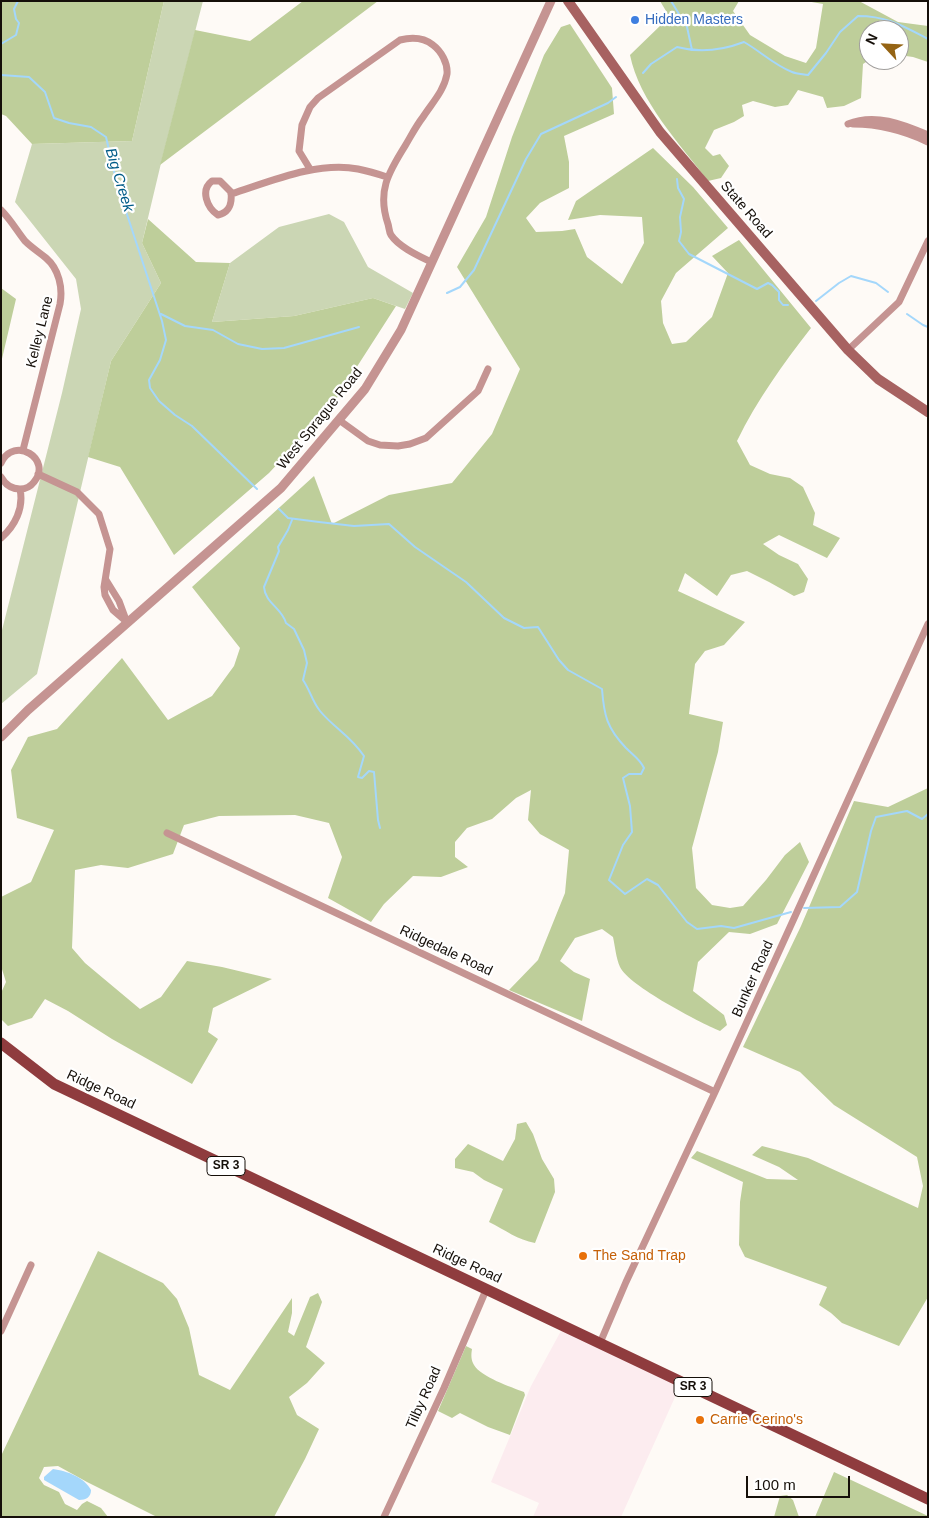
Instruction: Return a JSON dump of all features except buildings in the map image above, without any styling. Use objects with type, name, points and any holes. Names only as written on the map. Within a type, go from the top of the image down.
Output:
[{"type":"main road","name":"State Road","points":[[568,1],[660,132],[848,350],[878,380],[928,412]]},
{"type":"main road","name":"Ridge Road","points":[[1,1043],[54,1084],[927,1498]]},
{"type":"street","name":"West Sprague Road","points":[[1,737],[28,710],[281,488],[365,389],[396,337],[432,262],[551,1]]},
{"type":"street","points":[[310,170],[299,151],[302,124],[310,107],[318,98],[400,40],[414,37],[429,42],[445,59],[447,72],[444,84],[439,95],[398,156],[387,177],[383,192],[383,211],[391,235],[411,252],[432,262]]},
{"type":"street","points":[[928,135],[909,127],[871,118],[860,119],[848,124],[865,124],[900,129],[928,142]]},
{"type":"street","points":[[231,194],[310,170],[357,169],[387,177]]},
{"type":"street","points":[[212,180],[220,181],[226,185],[231,194],[232,202],[228,210],[218,215],[209,207],[205,192],[207,184],[212,180]]},
{"type":"street","name":"Kelley Lane","points":[[1,210],[36,252],[48,259],[62,286],[60,304],[23,450]]},
{"type":"street","points":[[848,350],[900,302],[928,241]]},
{"type":"street","points":[[338,420],[368,441],[380,445],[398,446],[410,444],[426,438],[478,391],[488,369]]},
{"type":"street","points":[[1,462],[11,452],[23,450],[34,456],[39,468],[32,485],[20,489],[8,486],[1,477]]},
{"type":"street","points":[[38,474],[77,492],[99,514],[110,549],[104,587],[105,595],[113,610],[127,622]]},
{"type":"street","points":[[1,538],[11,530],[17,516],[21,497],[20,489]]},
{"type":"street","name":"Bunker Road","points":[[600,1343],[928,624]]},
{"type":"street","name":"Ridgedale Road","points":[[167,833],[715,1092]]},
{"type":"street","points":[[1,1331],[31,1265]]},
{"type":"street","name":"Tilby Road","points":[[384,1517],[444,1388],[486,1290]]},
{"type":"street","points":[[1,1311],[9,1315]]},
{"type":"shaded area","points":[[562,1329],[680,1386],[621,1517],[533,1517],[539,1503],[491,1482],[531,1386]]},
{"type":"green space","points":[[1,1],[164,1],[132,141],[32,144],[6,116],[1,114]]},
{"type":"green space","points":[[164,1],[203,1],[142,243],[161,283],[111,361],[37,674],[1,704],[1,634],[62,393],[81,309],[76,279],[15,202],[32,144],[132,141]]},
{"type":"green space","points":[[303,1],[378,1],[160,165],[195,30],[250,41]]},
{"type":"green space","points":[[660,1],[739,1],[733,11],[750,35],[785,56],[806,63],[816,48],[823,4],[806,1],[859,1],[894,20],[859,20],[859,70],[863,70],[861,98],[844,106],[827,108],[823,97],[798,90],[788,105],[775,107],[753,101],[742,105],[744,116],[714,130],[705,148],[713,156],[720,154],[729,166],[721,178],[708,181],[673,137],[651,105],[642,89],[630,55],[663,23],[666,11]]},
{"type":"green space","points":[[909,23],[928,26],[928,62],[909,56]]},
{"type":"green space","points":[[570,24],[612,88],[614,114],[564,136],[569,162],[569,188],[540,203],[526,218],[536,232],[575,229],[587,257],[622,284],[644,243],[642,217],[600,215],[568,220],[576,201],[653,148],[693,187],[728,228],[676,273],[661,301],[663,323],[672,344],[686,342],[712,317],[728,273],[712,256],[739,240],[811,328],[771,383],[737,441],[750,465],[770,474],[790,478],[803,487],[815,513],[813,525],[840,538],[827,558],[779,535],[763,544],[779,555],[798,564],[808,579],[804,592],[794,596],[747,571],[731,575],[717,596],[685,573],[678,591],[745,622],[724,645],[705,651],[695,664],[689,714],[723,722],[718,752],[692,848],[696,888],[712,905],[730,908],[743,906],[785,855],[800,842],[809,862],[777,924],[750,934],[729,932],[698,962],[693,991],[724,1015],[727,1025],[720,1031],[682,1012],[636,984],[620,967],[613,937],[602,929],[575,938],[560,961],[574,972],[590,979],[582,1021],[509,990],[538,960],[565,893],[569,850],[540,834],[528,820],[531,790],[516,798],[492,819],[467,828],[455,842],[455,857],[468,867],[441,877],[413,876],[384,904],[371,922],[328,898],[342,857],[329,823],[295,815],[219,816],[184,825],[173,854],[128,868],[101,865],[75,870],[72,948],[85,963],[140,1009],[161,997],[187,961],[272,979],[213,1008],[208,1032],[218,1039],[192,1084],[45,999],[32,1018],[8,1026],[1,1019],[1,993],[6,982],[1,966],[1,897],[31,882],[54,830],[17,818],[11,770],[28,737],[57,729],[122,658],[168,720],[212,696],[234,666],[240,648],[192,587],[314,476],[332,524],[389,495],[452,483],[492,434],[520,369],[457,267],[486,217],[512,137],[544,55],[561,27]]},
{"type":"green space","points":[[329,214],[344,222],[368,267],[413,293],[405,309],[373,298],[294,316],[212,322],[230,263],[279,227]]},
{"type":"green space","points":[[148,219],[196,262],[230,263],[212,322],[294,316],[373,298],[396,306],[333,404],[269,473],[174,555],[120,467],[88,457],[111,361],[161,283],[142,243]]},
{"type":"green space","points":[[1,288],[16,299],[1,363]]},
{"type":"green space","points":[[928,788],[928,1297],[899,1346],[842,1323],[819,1305],[827,1287],[745,1257],[739,1245],[740,1202],[743,1182],[691,1158],[697,1151],[767,1179],[798,1180],[779,1167],[752,1155],[762,1146],[808,1158],[918,1208],[923,1186],[917,1157],[834,1105],[800,1072],[743,1047],[801,926],[854,801],[888,807]]},
{"type":"green space","points":[[526,1122],[533,1134],[542,1159],[554,1179],[555,1192],[535,1243],[517,1237],[489,1222],[503,1189],[484,1180],[473,1172],[455,1168],[455,1159],[468,1144],[503,1161],[515,1139],[517,1124]]},
{"type":"green space","points":[[98,1251],[163,1283],[177,1299],[189,1328],[199,1375],[230,1390],[292,1298],[292,1313],[288,1332],[294,1336],[310,1297],[318,1293],[322,1302],[306,1347],[325,1363],[307,1383],[289,1397],[297,1415],[319,1429],[274,1517],[157,1517],[58,1466],[44,1467],[39,1478],[44,1485],[59,1492],[65,1504],[77,1510],[87,1501],[101,1508],[108,1517],[1,1517],[1,1456]]},
{"type":"green space","points":[[466,1346],[472,1349],[472,1361],[483,1374],[524,1392],[525,1395],[510,1435],[488,1427],[460,1413],[452,1418],[438,1411]]},
{"type":"green space","points":[[834,1472],[928,1516],[928,1517],[815,1517]]},
{"type":"green space","points":[[787,1495],[793,1500],[799,1517],[774,1517],[780,1496]]},
{"type":"water","points":[[53,1469],[64,1471],[80,1478],[91,1490],[89,1496],[86,1499],[79,1500],[44,1480],[44,1477]]},
{"type":"waterway","points":[[1,44],[16,35],[19,23],[14,9],[18,1]]},
{"type":"waterway","points":[[671,1],[687,27],[692,50]]},
{"type":"waterway","points":[[643,73],[651,64],[677,47],[711,50],[744,42],[785,69],[794,73],[808,75],[840,32],[858,16],[886,20],[903,26],[928,39]]},
{"type":"waterway","name":"Big Creek","points":[[1,75],[29,77],[45,92],[54,118],[91,127],[106,137],[117,184],[162,321],[166,340],[160,360],[149,380],[150,388],[159,401],[192,426],[257,489]]},
{"type":"waterway","points":[[447,293],[460,287],[474,270],[526,159],[541,134],[608,103],[616,97]]},
{"type":"waterway","points":[[677,179],[678,188],[684,199],[680,217],[681,232],[679,241],[689,254],[757,289],[768,283],[772,285],[779,292],[779,300],[783,305],[788,305]]},
{"type":"waterway","points":[[816,301],[851,276],[876,283],[888,292]]},
{"type":"waterway","points":[[161,314],[185,326],[213,330],[238,344],[262,349],[284,348],[359,327]]},
{"type":"waterway","points":[[907,314],[928,327]]},
{"type":"waterway","points":[[279,509],[288,518],[354,526],[389,524],[415,547],[466,582],[504,618],[524,628],[538,627],[559,660],[568,670],[602,689],[605,714],[611,728],[644,768],[641,774],[629,774],[623,778],[630,806],[632,832],[623,845],[609,880],[625,894],[647,879],[658,885],[687,922],[697,929],[721,926],[734,928],[791,912]]},
{"type":"waterway","points":[[292,520],[278,547],[279,551],[264,587],[265,593],[281,613],[286,623],[294,629],[304,650],[307,663],[303,680],[317,707],[325,717],[353,742],[364,756],[358,777],[362,778],[369,771],[374,772],[380,828]]},
{"type":"waterway","points":[[804,908],[840,907],[857,892],[876,817],[907,811],[922,819],[928,814]]},
{"type":"place","name":"Hidden Masters","points":[[635,20]]},
{"type":"place","name":"The Sand Trap","points":[[583,1256]]},
{"type":"place","name":"Carrie Cerino's","points":[[700,1420]]}]
